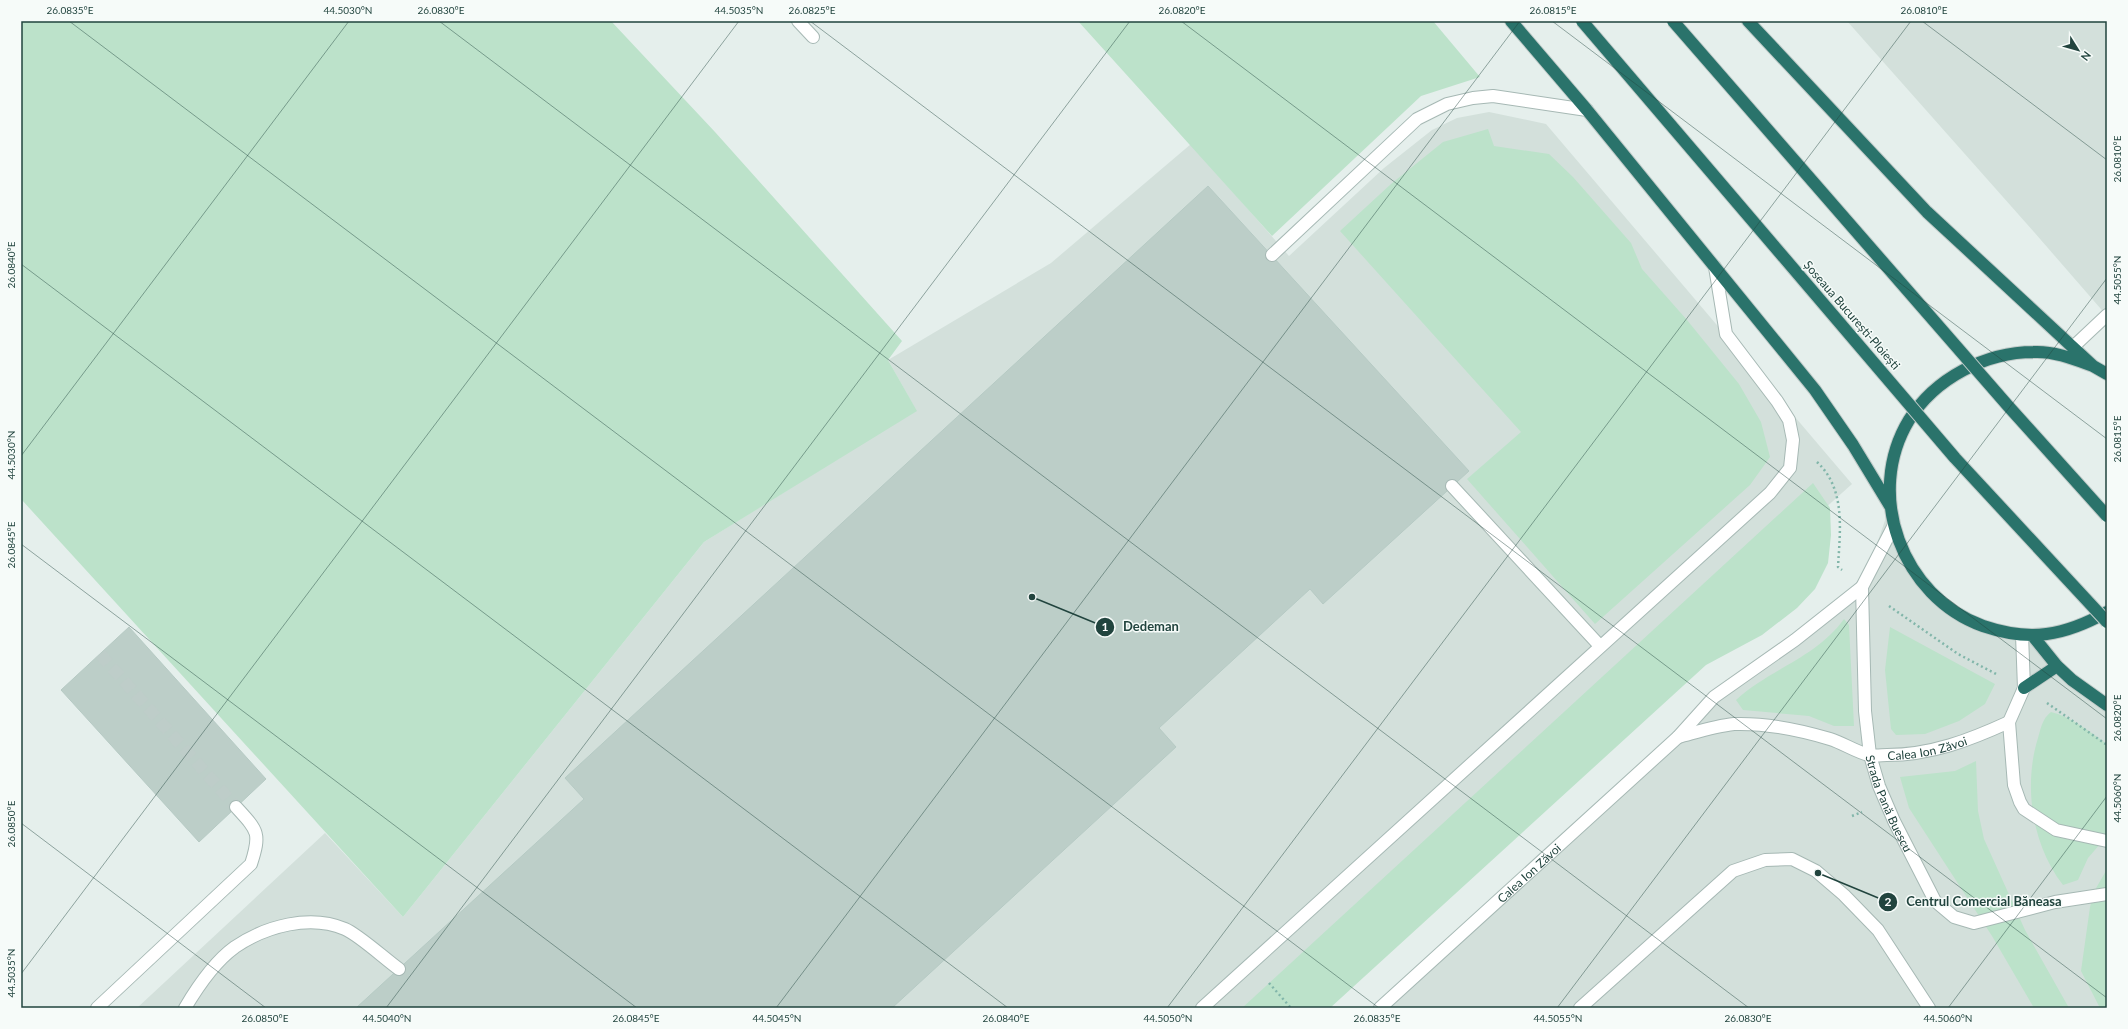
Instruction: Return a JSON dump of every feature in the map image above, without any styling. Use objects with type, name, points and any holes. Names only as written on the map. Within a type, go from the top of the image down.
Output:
[{"type":"highway","points":[[1511,21],[1587,110],[1815,390],[1853,445],[1890,506]]},
{"type":"highway","name":"Șoseaua București-Ploiești","points":[[1582,21],[1956,458],[2107,622]]},
{"type":"highway","points":[[1673,21],[2009,407],[2107,516]]},
{"type":"highway","points":[[1748,21],[1927,212],[2093,366]]},
{"type":"highway","points":[[2107,374],[2093,366],[2064,356],[2043,352],[2006,354],[1977,362],[1950,379],[1931,395],[1910,420],[1898,449],[1891,476],[1890,506],[1894,525],[1904,555],[1915,573],[1942,602],[1977,623],[1999,631],[2027,635],[2056,633],[2083,626],[2107,612]]},
{"type":"highway","points":[[2027,635],[2072,680],[2107,705]]},
{"type":"highway","points":[[2024,688],[2057,666]]},
{"type":"street","points":[[798,21],[813,37]]},
{"type":"street","points":[[1272,255],[1417,119],[1447,104],[1473,98],[1493,96],[1587,110]]},
{"type":"street","points":[[1202,1008],[1770,493],[1790,468],[1794,440],[1789,420],[1777,401],[1726,334],[1714,267]]},
{"type":"street","points":[[2073,347],[2107,315]]},
{"type":"street","points":[[1452,486],[1600,646]]},
{"type":"street","name":"Strada Pană Buescu","points":[[1894,525],[1862,587],[1865,711],[1870,755],[1879,786],[1894,821],[1935,901],[1954,917],[1974,923],[2055,902],[2107,894]]},
{"type":"street","name":"Calea Ion Zăvoi","points":[[1380,1008],[1678,737],[1714,697],[1795,640],[1862,587]]},
{"type":"street","points":[[2027,635],[2024,688],[2009,722],[2014,785],[2024,808],[2056,830],[2107,841]]},
{"type":"street","name":"Calea Ion Zăvoi","points":[[1678,737],[1711,728],[1734,724],[1760,725],[1793,730],[1830,739],[1870,755],[1899,755],[1935,750],[1974,738],[2009,722]]},
{"type":"street","points":[[97,1008],[251,864],[258,843],[254,827],[236,807]]},
{"type":"street","points":[[1580,1008],[1733,871],[1765,860],[1792,859],[1816,871],[1844,895],[1878,930],[1929,1008]]},
{"type":"street","points":[[185,1008],[212,969],[235,948],[258,935],[304,922],[326,923],[346,930],[399,969]]},
{"type":"path","points":[[2024,688],[2107,745]]},
{"type":"path","points":[[1251,964],[1291,1008]]},
{"type":"shaded area","points":[[1847,21],[2107,21],[2107,316],[2034,232]]},
{"type":"shaded area","points":[[1489,112],[1546,124],[1852,484],[1268,1008],[137,1008],[325,833],[403,917],[704,542],[916,410],[888,360],[1051,263],[1191,144],[1289,256],[1384,168],[1432,130],[1457,118]]},
{"type":"shaded area","points":[[1890,506],[1904,555],[1954,612],[2022,635],[2072,680],[2107,705],[2107,1008],[1380,1008],[1714,697],[1862,587]]},
{"type":"green space","points":[[21,21],[611,21],[715,132],[902,341],[888,360],[917,411],[704,542],[403,917],[21,499]]},
{"type":"green space","points":[[1078,21],[1433,21],[1480,77],[1421,96],[1272,236]]},
{"type":"green space","points":[[1488,129],[1494,146],[1549,154],[1573,177],[1631,243],[1642,269],[1687,320],[1739,384],[1761,422],[1770,457],[1750,485],[1595,624],[1467,479],[1521,432],[1340,231],[1391,184],[1443,142]]},
{"type":"green space","points":[[1813,483],[1830,508],[1831,535],[1828,563],[1815,589],[1797,608],[1762,635],[1706,665],[1330,1008],[1242,1008]]},
{"type":"green space","points":[[1844,619],[1849,625],[1854,726],[1834,726],[1809,716],[1743,710],[1736,700],[1749,689],[1821,643]]},
{"type":"green space","points":[[1890,627],[1995,684],[1985,704],[1959,721],[1925,734],[1896,735],[1891,729],[1885,670]]},
{"type":"green space","points":[[2051,712],[2073,721],[2107,744],[2107,836],[2088,858],[2078,880],[2063,885],[2052,869],[2044,852],[2033,814],[2031,795],[2033,756],[2042,724]]},
{"type":"green space","points":[[1976,761],[1978,811],[1984,839],[2025,930],[2069,1008],[2034,1008],[1992,936],[1909,808],[1900,777],[1955,771]]},
{"type":"green space","points":[[2107,869],[2107,1008],[2100,1008],[2081,971],[2090,907],[2095,890]]},
{"type":"building","points":[[1208,186],[1469,471],[1323,604],[1310,589],[1159,728],[1176,747],[892,1008],[356,1008],[584,799],[565,778]]},
{"type":"building","points":[[129,627],[266,779],[199,842],[61,690]]},
{"type":"tunnel","points":[[100,654],[236,807]]},
{"type":"place","name":"Dedeman","points":[[1032,597]]},
{"type":"place","name":"Centrul Comercial Băneasa","points":[[1818,873]]}]
